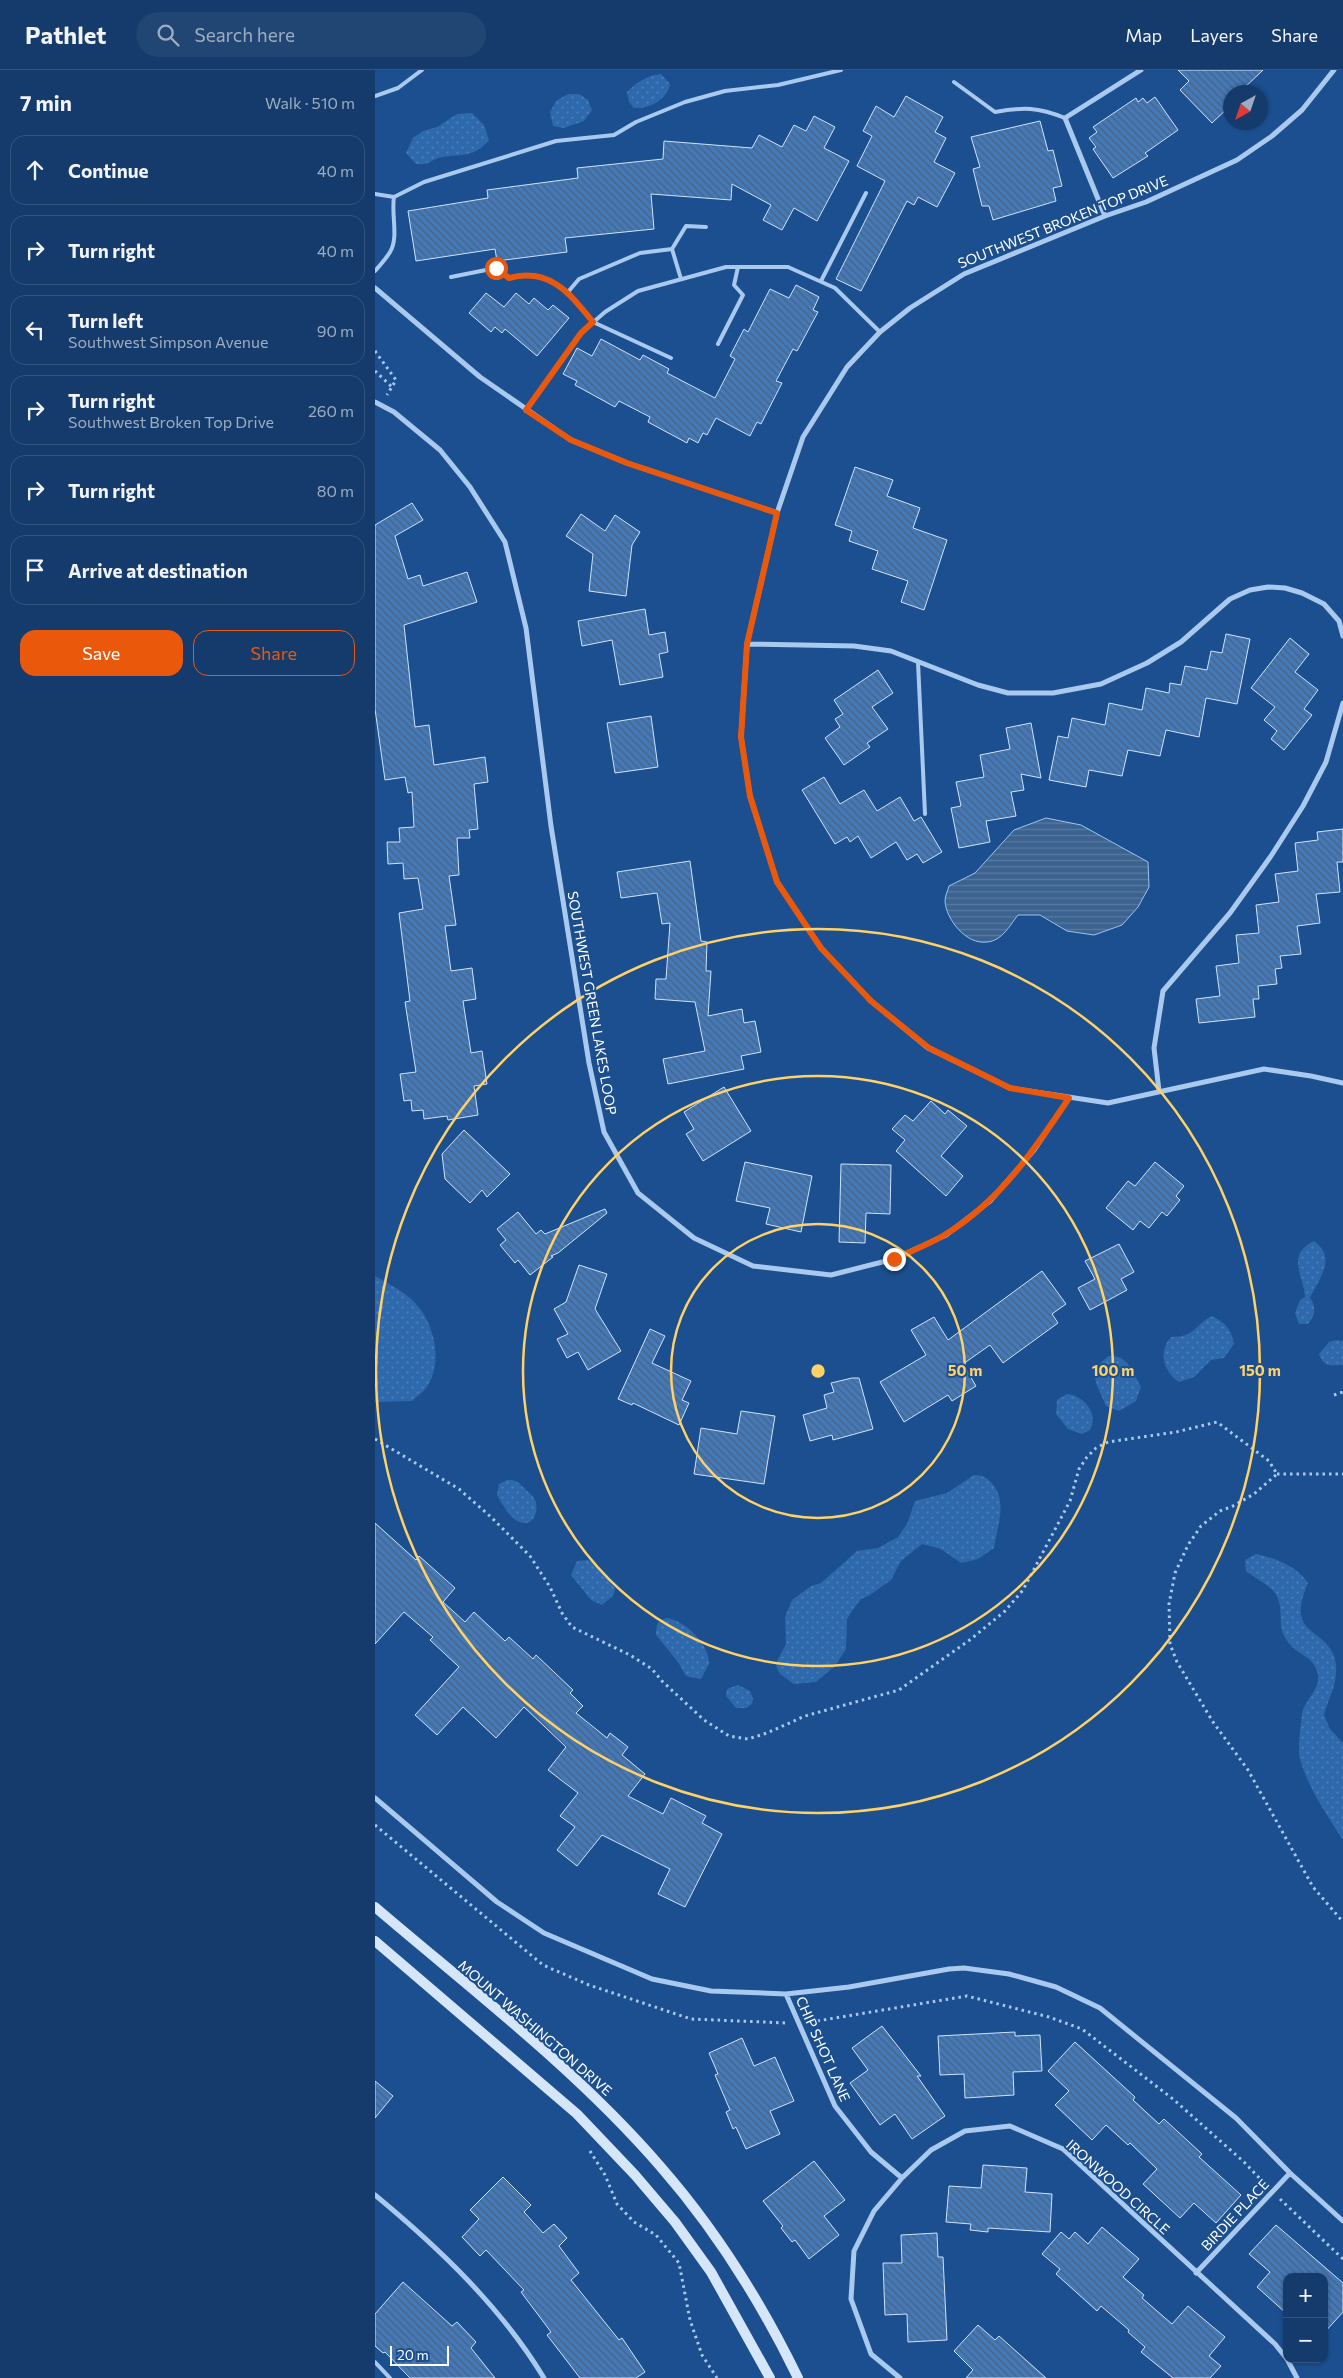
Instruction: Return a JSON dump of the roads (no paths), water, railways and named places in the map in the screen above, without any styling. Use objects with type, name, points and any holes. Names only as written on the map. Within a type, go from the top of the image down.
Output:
[{"type":"main road","name":"MOUNT WASHINGTON DRIVE","points":[[375,1907],[553,2058],[609,2112],[660,2166],[744,2278],[779,2339],[798,2378]]},
{"type":"main road","points":[[375,1941],[577,2114],[635,2174],[675,2222],[711,2272],[770,2378]]},
{"type":"street","points":[[1105,216],[1065,118],[1141,70]]},
{"type":"street","name":"SOUTHWEST BROKEN TOP DRIVE","points":[[1334,70],[1302,110],[1272,136],[1237,160],[1146,202],[1105,216],[964,274],[910,308],[880,332],[847,366],[803,437],[777,513],[747,644],[741,737],[750,796],[777,882],[821,948],[871,1001],[929,1048],[1010,1088],[1108,1103],[1264,1069],[1343,1083]]},
{"type":"street","points":[[375,288],[480,377],[571,440],[617,459],[777,513]]},
{"type":"street","name":"SOUTHWEST GREEN LAKES LOOP","points":[[375,402],[393,412],[439,450],[470,487],[505,542],[526,628],[553,836],[589,1063],[603,1132],[638,1193],[694,1238],[753,1266],[831,1275],[894,1259],[946,1235],[990,1201],[1034,1150],[1069,1098]]},
{"type":"street","points":[[747,644],[854,646],[891,651],[949,676],[1008,693],[1053,693],[1101,684],[1147,663],[1181,642],[1230,600],[1250,590],[1268,586],[1285,588],[1324,604],[1339,622],[1343,636]]},
{"type":"street","points":[[1159,1091],[1154,1048],[1163,991],[1230,913],[1271,856],[1303,806],[1326,762],[1343,703]]},
{"type":"street","points":[[375,1798],[497,1902],[544,1933],[652,1979],[711,1991],[786,1994],[849,1987],[964,1968],[1009,1974],[1056,1987],[1100,2008],[1236,2118],[1290,2173],[1343,2221]]},
{"type":"street","name":"CHIP SHOT LANE","points":[[786,1994],[797,2024],[835,2106],[871,2152],[902,2178]]},
{"type":"street","name":"IRONWOOD CIRCLE","points":[[900,2378],[871,2354],[851,2299],[854,2251],[874,2211],[902,2178],[931,2150],[965,2131],[1010,2126],[1063,2149],[1275,2344],[1283,2354]]},
{"type":"street","name":"BIRDIE PLACE","points":[[1196,2273],[1290,2173]]},
{"type":"street","points":[[375,2195],[428,2239],[466,2278],[532,2357],[544,2378]]},
{"type":"street","name":"IRONWOOD CIRCLE","points":[[1289,2363],[1297,2378]]},
{"type":"lane","points":[[375,96],[398,88],[421,70]]},
{"type":"lane","points":[[375,194],[394,197],[424,182],[471,169],[555,141],[613,135],[636,122],[725,91],[779,85],[841,70]]},
{"type":"lane","points":[[954,82],[995,112],[1022,108],[1046,110],[1065,118]]},
{"type":"lane","points":[[821,281],[866,193]]},
{"type":"lane","points":[[375,271],[391,251],[394,232],[392,207],[394,197]]},
{"type":"lane","points":[[568,292],[579,279],[640,253],[672,248],[686,226],[705,227]]},
{"type":"lane","points":[[672,248],[681,279]]},
{"type":"lane","points":[[526,410],[581,333],[593,322],[638,291],[726,267],[788,266],[835,288],[880,332]]},
{"type":"lane","points":[[718,344],[743,295],[735,285],[739,267]]},
{"type":"lane","points":[[451,277],[496,268],[509,278],[518,275],[545,277],[568,292],[593,322],[671,358]]},
{"type":"lane","points":[[918,662],[925,814]]},
{"type":"lane","points":[[375,2362],[391,2378]]}]
